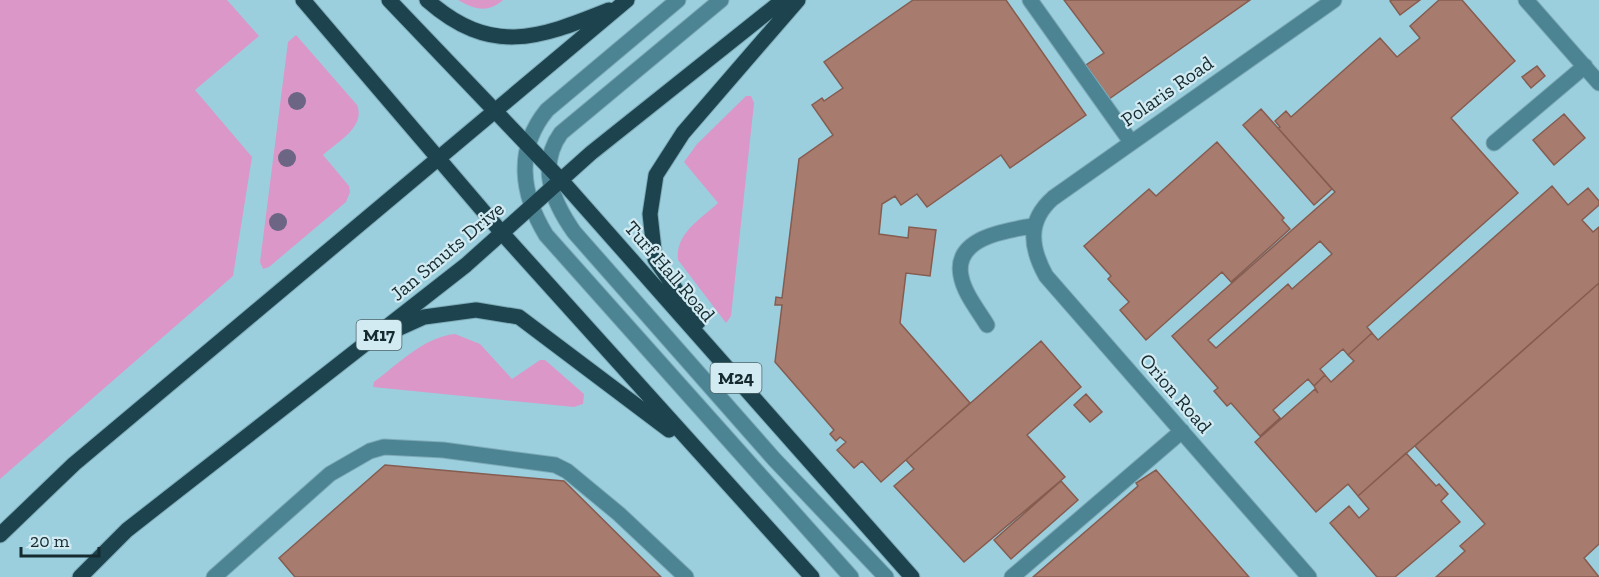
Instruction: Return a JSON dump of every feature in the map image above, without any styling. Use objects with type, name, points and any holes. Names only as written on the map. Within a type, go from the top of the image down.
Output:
[{"type":"main road","points":[[303,0],[502,233],[812,577]]},
{"type":"main road","name":"Turf Hall Road","points":[[389,0],[549,167],[556,184],[732,373],[912,577]]},
{"type":"main road","points":[[427,0],[462,26],[480,33],[513,38],[558,30],[624,2]]},
{"type":"main road","name":"Jan Smuts Drive","points":[[80,577],[127,530],[372,341],[502,233],[556,184],[783,0]]},
{"type":"main road","points":[[732,373],[656,259],[650,213],[656,175],[683,133],[798,0]]},
{"type":"main road","points":[[0,535],[74,464],[496,112],[624,2]]},
{"type":"main road","points":[[372,341],[424,317],[476,310],[519,317],[700,453]]},
{"type":"lane","points":[[678,0],[547,110],[535,127],[528,145],[524,176],[532,206],[546,235],[851,577]]},
{"type":"lane","points":[[549,167],[551,151],[561,133],[721,0]]},
{"type":"lane","points":[[1030,0],[1131,142]]},
{"type":"lane","name":"Polaris Road","points":[[1033,226],[1042,207],[1053,198],[1334,0]]},
{"type":"lane","points":[[1526,0],[1599,83]]},
{"type":"lane","points":[[1494,143],[1585,66]]},
{"type":"lane","points":[[556,184],[557,208],[574,232],[774,459],[886,577]]},
{"type":"lane","points":[[987,325],[961,277],[963,257],[975,244],[991,234],[1033,226]]},
{"type":"lane","name":"Orion Road","points":[[1033,226],[1034,250],[1046,276],[1310,577]]},
{"type":"lane","points":[[1012,577],[1182,431]]},
{"type":"lane","points":[[214,577],[330,474],[356,458],[384,447],[443,450],[555,465],[567,471],[620,514],[686,577]]},
{"type":"lane","points":[[228,565],[238,577]]},
{"type":"shaded area","points":[[0,0],[227,0],[259,36],[195,90],[252,157],[233,276],[0,479]]},
{"type":"shaded area","points":[[458,0],[503,0],[486,9],[480,9]]},
{"type":"shaded area","points":[[296,35],[357,105],[359,113],[354,127],[323,155],[349,186],[350,192],[346,202],[269,267],[263,269],[260,262],[288,42]]},
{"type":"shaded area","points":[[746,96],[751,96],[754,103],[731,316],[726,323],[678,260],[678,250],[685,234],[718,203],[684,162],[697,144]]},
{"type":"shaded area","points":[[455,334],[480,344],[512,379],[540,360],[545,360],[584,394],[583,404],[574,407],[373,387],[374,382],[422,346],[444,336]]},
{"type":"building","points":[[913,0],[1006,0],[1086,115],[1010,168],[1001,155],[927,207],[917,194],[901,205],[895,196],[882,204],[879,234],[908,238],[909,227],[936,230],[930,276],[906,273],[900,323],[970,403],[881,482],[862,461],[854,468],[837,450],[846,442],[840,437],[836,441],[830,434],[834,430],[775,362],[782,305],[775,305],[776,297],[782,298],[799,159],[833,135],[812,105],[822,98],[824,101],[843,88],[824,62]]},
{"type":"building","points":[[1064,0],[1250,0],[1109,99],[1086,65],[1104,53]]},
{"type":"building","points":[[1420,0],[1400,15],[1390,1]]},
{"type":"building","points":[[1439,0],[1462,0],[1515,61],[1451,118],[1518,193],[1367,327],[1372,333],[1348,355],[1343,349],[1320,369],[1325,375],[1314,386],[1308,379],[1273,410],[1280,418],[1260,436],[1231,403],[1227,406],[1214,391],[1218,388],[1172,336],[1335,192],[1278,128],[1280,127],[1275,121],[1286,111],[1291,117],[1380,38],[1397,57],[1420,38],[1410,26]],"holes":[[[1320,241],[1332,254],[1292,289],[1288,284],[1216,348],[1208,340]]]},
{"type":"building","points":[[1537,66],[1545,76],[1531,88],[1522,77]]},
{"type":"building","points":[[1261,109],[1332,189],[1314,205],[1243,125]]},
{"type":"building","points":[[1564,114],[1585,138],[1554,165],[1533,140]]},
{"type":"building","points":[[1217,142],[1284,218],[1282,220],[1290,229],[1231,282],[1222,272],[1146,340],[1120,310],[1129,302],[1108,279],[1111,276],[1084,246],[1149,189],[1156,196]]},
{"type":"building","points":[[1552,186],[1568,205],[1588,188],[1599,201],[1599,205],[1582,220],[1593,232],[1599,227],[1599,283],[1358,496],[1348,484],[1316,512],[1255,442],[1315,389],[1318,393],[1314,386],[1325,375],[1331,382],[1354,361],[1348,355],[1372,333],[1378,340]]},
{"type":"building","points":[[1599,283],[1599,544],[1584,558],[1599,577],[1436,577],[1465,551],[1460,546],[1485,524],[1415,446]]},
{"type":"building","points":[[1041,341],[1081,387],[1027,435],[1065,477],[964,562],[894,486],[914,469],[906,460]]},
{"type":"building","points":[[1086,394],[1102,412],[1090,422],[1074,405]]},
{"type":"building","points":[[1406,453],[1436,486],[1439,484],[1448,494],[1441,501],[1460,522],[1395,577],[1377,577],[1330,523],[1349,506],[1359,518],[1369,509],[1358,496]]},
{"type":"building","points":[[385,465],[564,481],[661,577],[295,577],[279,558]]},
{"type":"building","points":[[1156,470],[1249,577],[1033,577],[1138,486],[1136,483]]},
{"type":"building","points":[[1061,481],[1078,500],[1011,559],[994,540]]}]
